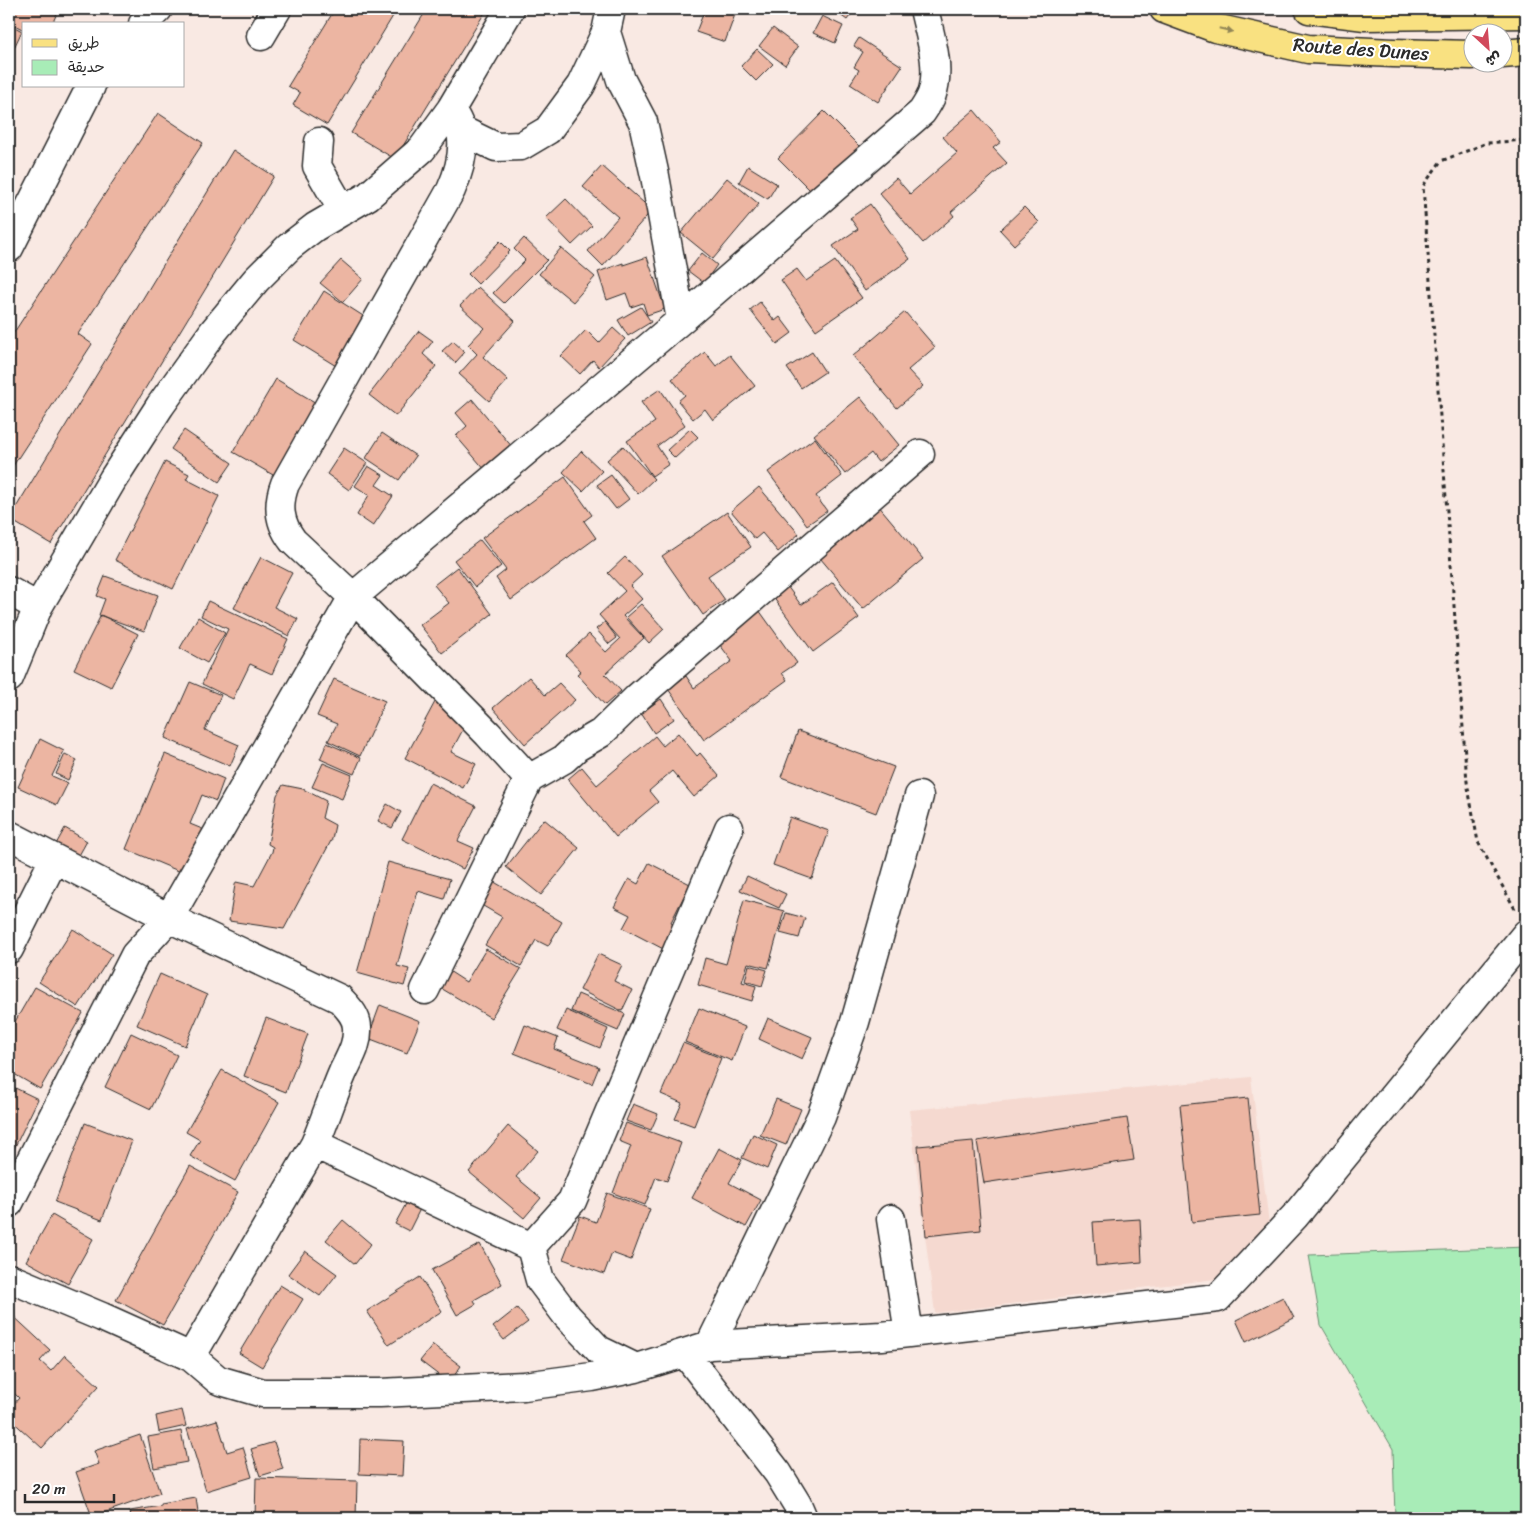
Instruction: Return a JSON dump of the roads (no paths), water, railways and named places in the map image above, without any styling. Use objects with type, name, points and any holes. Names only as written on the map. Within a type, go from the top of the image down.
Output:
[{"type":"main road","name":"Route des Dunes","points":[[1164,9],[1215,28],[1308,49],[1462,55]]},
{"type":"main road","name":"Route des Dunes","points":[[1309,9],[1365,16],[1526,14]]},
{"type":"main road","points":[[1512,53],[1526,52]]},
{"type":"street","points":[[145,22],[158,9]]},
{"type":"street","points":[[261,36],[277,9]]},
{"type":"street","points":[[9,678],[38,607],[113,479],[160,406],[213,332],[256,280],[289,247],[315,227],[368,196],[456,119],[510,9]]},
{"type":"street","points":[[9,1203],[135,954],[169,918],[353,597],[681,320],[922,112],[932,95],[935,80],[934,59],[924,9]]},
{"type":"street","points":[[456,119],[496,147],[521,146],[548,130],[581,84],[608,21]]},
{"type":"street","points":[[608,21],[621,80],[643,122],[655,176],[681,320]]},
{"type":"street","points":[[9,248],[90,88]]},
{"type":"street","points":[[456,119],[459,170],[451,190],[284,484],[281,493],[280,512],[286,533],[298,546],[353,597],[488,734],[529,779]]},
{"type":"street","points":[[319,142],[317,166],[343,210]]},
{"type":"street","points":[[425,990],[529,779],[564,759],[577,747],[601,733],[638,697],[920,454]]},
{"type":"street","points":[[9,591],[38,607]]},
{"type":"street","points":[[697,1349],[821,1117],[856,1022],[920,796]]},
{"type":"street","points":[[531,1247],[572,1201],[729,828]]},
{"type":"street","points":[[9,836],[169,918],[329,993],[340,999],[354,1015],[358,1027],[354,1050],[344,1070],[315,1144],[191,1357]]},
{"type":"street","points":[[9,949],[54,859]]},
{"type":"street","points":[[9,1278],[191,1357],[218,1380],[263,1393],[380,1393],[524,1386],[592,1377],[636,1368],[697,1349],[882,1336],[1218,1298],[1296,1216],[1521,923]]},
{"type":"street","points":[[315,1144],[531,1247],[540,1280],[568,1316],[599,1350],[636,1368]]},
{"type":"street","points":[[891,1219],[910,1333]]},
{"type":"street","points":[[697,1349],[778,1473],[797,1504],[803,1518]]}]
